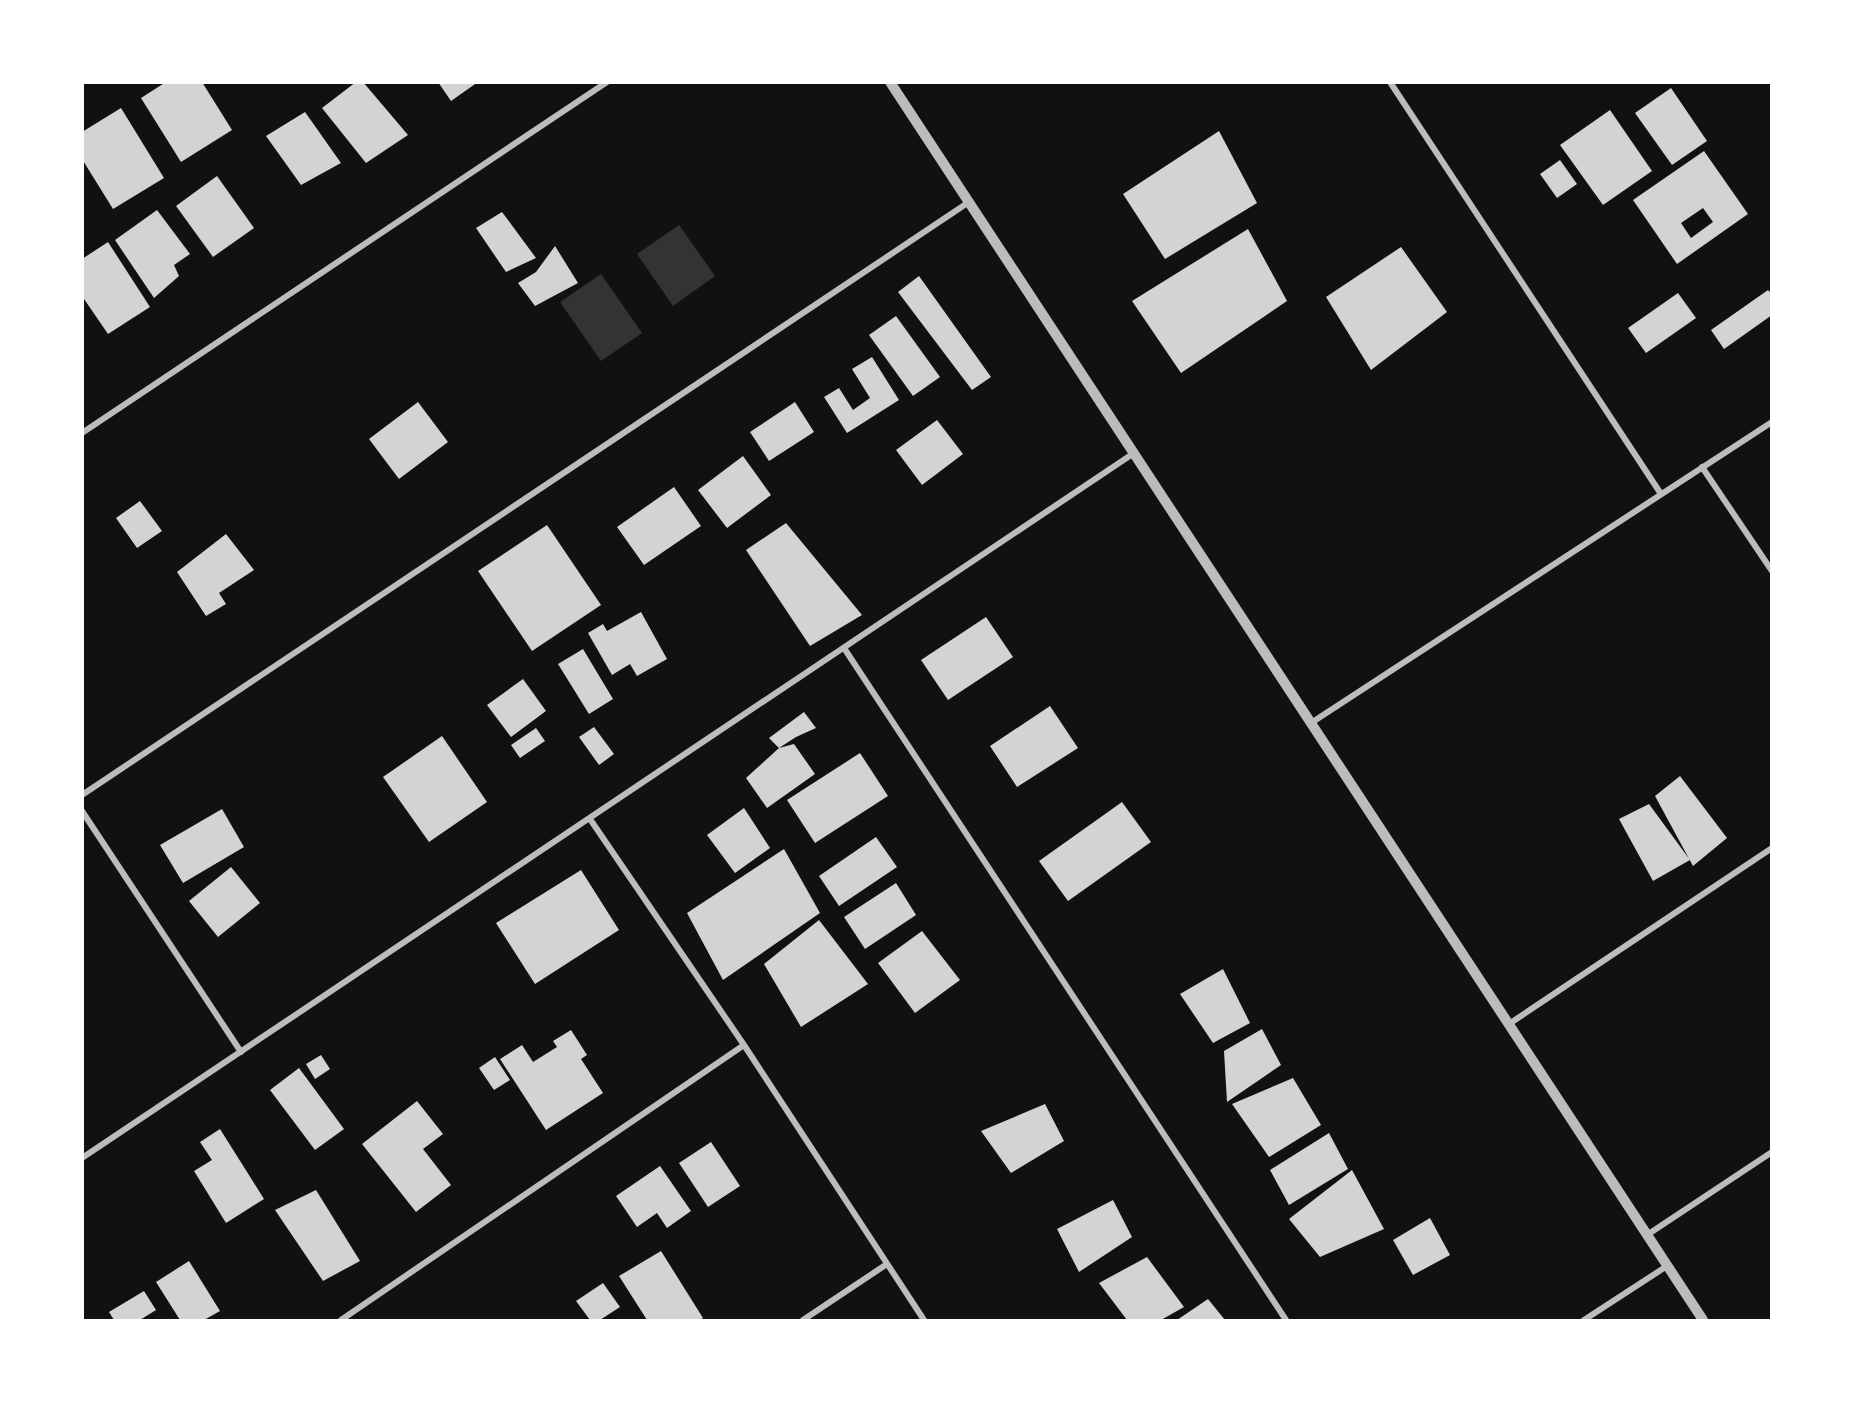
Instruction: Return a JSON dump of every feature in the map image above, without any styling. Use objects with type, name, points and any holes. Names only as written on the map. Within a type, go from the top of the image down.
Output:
[{"type":"street","points":[[82,433],[607,82]]},
{"type":"street","points":[[890,82],[1703,1320]]},
{"type":"street","points":[[1390,82],[1661,494]]},
{"type":"street","points":[[82,795],[969,202]]},
{"type":"street","points":[[1311,723],[1772,422]]},
{"type":"street","points":[[82,1158],[1134,453]]},
{"type":"street","points":[[1702,467],[1772,571]]},
{"type":"street","points":[[844,648],[1286,1320]]},
{"type":"street","points":[[82,811],[241,1052]]},
{"type":"street","points":[[590,819],[744,1045],[924,1320]]},
{"type":"street","points":[[1509,1024],[1772,848]]},
{"type":"street","points":[[341,1320],[744,1045]]},
{"type":"street","points":[[1647,1235],[1772,1152]]},
{"type":"street","points":[[803,1320],[887,1264]]},
{"type":"street","points":[[1584,1320],[1667,1266]]},
{"type":"shaded area","points":[[679,225],[715,276],[673,306],[637,254]]},
{"type":"shaded area","points":[[601,274],[642,333],[601,361],[560,302]]},
{"type":"building","points":[[166,82],[202,82],[232,130],[181,162],[141,98]]},
{"type":"building","points":[[356,82],[363,82],[408,135],[366,163],[322,108]]},
{"type":"building","points":[[438,82],[478,82],[451,101]]},
{"type":"building","points":[[1671,88],[1707,141],[1672,165],[1635,113]]},
{"type":"building","points":[[121,108],[164,178],[113,209],[82,159],[82,132]]},
{"type":"building","points":[[1610,110],[1652,171],[1603,205],[1560,145]]},
{"type":"building","points":[[305,112],[341,163],[301,185],[266,136]]},
{"type":"building","points":[[1219,131],[1257,203],[1165,259],[1123,194]]},
{"type":"building","points":[[1704,151],[1748,214],[1677,264],[1633,200]],"holes":[[[1703,208],[1713,222],[1691,238],[1681,223]]]},
{"type":"building","points":[[1560,160],[1577,184],[1557,198],[1540,174]]},
{"type":"building","points":[[217,176],[254,228],[213,257],[176,206]]},
{"type":"building","points":[[157,210],[190,254],[174,265],[179,276],[154,298],[115,240]]},
{"type":"building","points":[[502,212],[536,258],[506,272],[476,228]]},
{"type":"building","points":[[1248,229],[1287,301],[1181,373],[1132,301]]},
{"type":"building","points":[[108,242],[150,307],[108,334],[82,296],[82,259]]},
{"type":"building","points":[[555,246],[578,283],[535,306],[518,283],[536,272]]},
{"type":"building","points":[[1401,247],[1447,312],[1371,370],[1326,297]]},
{"type":"building","points":[[919,276],[991,377],[972,390],[898,292]]},
{"type":"building","points":[[1768,290],[1772,294],[1772,315],[1724,349],[1711,330]]},
{"type":"building","points":[[1678,293],[1696,318],[1646,353],[1628,328]]},
{"type":"building","points":[[896,316],[940,377],[913,396],[869,335]]},
{"type":"building","points":[[872,357],[899,400],[847,433],[824,397],[839,388],[853,410],[870,398],[852,369]]},
{"type":"building","points":[[418,402],[448,442],[399,479],[369,439]]},
{"type":"building","points":[[795,402],[814,432],[769,461],[750,432]]},
{"type":"building","points":[[937,420],[963,454],[922,485],[896,450]]},
{"type":"building","points":[[743,456],[771,495],[727,528],[698,490]]},
{"type":"building","points":[[674,487],[701,526],[644,565],[617,527]]},
{"type":"building","points":[[140,501],[162,531],[137,548],[116,518]]},
{"type":"building","points":[[786,523],[862,615],[810,646],[746,550]]},
{"type":"building","points":[[547,525],[601,605],[532,651],[478,571]]},
{"type":"building","points":[[226,534],[254,570],[219,593],[226,604],[206,616],[177,572]]},
{"type":"building","points":[[641,612],[667,659],[637,676],[630,664],[612,675],[588,633],[603,624],[607,631]]},
{"type":"building","points":[[986,617],[1013,657],[948,700],[921,660]]},
{"type":"building","points":[[583,649],[613,699],[589,714],[558,664]]},
{"type":"building","points":[[523,679],[546,711],[511,737],[487,705]]},
{"type":"building","points":[[1050,706],[1078,748],[1017,787],[990,746]]},
{"type":"building","points":[[804,712],[816,728],[779,748],[769,738]]},
{"type":"building","points":[[594,727],[614,754],[599,765],[579,737]]},
{"type":"building","points":[[536,728],[545,741],[520,758],[511,745]]},
{"type":"building","points":[[442,736],[487,802],[429,842],[383,777]]},
{"type":"building","points":[[794,744],[815,774],[767,808],[746,778],[779,748]]},
{"type":"building","points":[[860,753],[888,796],[815,843],[787,800]]},
{"type":"building","points":[[1680,776],[1727,838],[1693,866],[1655,796]]},
{"type":"building","points":[[1122,802],[1151,842],[1068,901],[1039,861]]},
{"type":"building","points":[[1649,804],[1690,860],[1653,881],[1619,819]]},
{"type":"building","points":[[744,808],[770,848],[735,873],[707,835]]},
{"type":"building","points":[[222,809],[244,847],[183,883],[160,845]]},
{"type":"building","points":[[876,837],[897,867],[839,906],[819,876]]},
{"type":"building","points":[[784,849],[820,913],[723,980],[687,913]]},
{"type":"building","points":[[231,867],[260,903],[218,937],[189,901]]},
{"type":"building","points":[[581,870],[619,930],[535,984],[496,923]]},
{"type":"building","points":[[896,883],[916,915],[865,949],[844,917]]},
{"type":"building","points":[[819,920],[868,984],[801,1027],[764,964]]},
{"type":"building","points":[[922,931],[960,980],[915,1013],[878,963]]},
{"type":"building","points":[[1223,969],[1250,1023],[1213,1043],[1180,994]]},
{"type":"building","points":[[1262,1029],[1281,1065],[1227,1102],[1224,1051]]},
{"type":"building","points":[[571,1030],[587,1055],[581,1059],[603,1093],[546,1130],[500,1059],[522,1045],[533,1062],[557,1047],[553,1041]]},
{"type":"building","points":[[321,1055],[330,1069],[315,1079],[306,1064]]},
{"type":"building","points":[[495,1057],[510,1080],[494,1090],[479,1068]]},
{"type":"building","points":[[299,1068],[344,1129],[315,1150],[270,1090]]},
{"type":"building","points":[[1293,1078],[1321,1125],[1269,1157],[1232,1104]]},
{"type":"building","points":[[417,1101],[443,1134],[423,1149],[451,1185],[416,1212],[362,1144]]},
{"type":"building","points":[[1045,1104],[1064,1141],[1011,1173],[981,1131]]},
{"type":"building","points":[[220,1129],[264,1199],[226,1223],[194,1171],[212,1160],[200,1142]]},
{"type":"building","points":[[1329,1133],[1348,1169],[1289,1205],[1270,1170]]},
{"type":"building","points":[[711,1142],[740,1186],[708,1207],[679,1163]]},
{"type":"building","points":[[660,1166],[691,1211],[667,1228],[657,1213],[637,1227],[616,1196]]},
{"type":"building","points":[[1352,1170],[1384,1229],[1320,1257],[1289,1219]]},
{"type":"building","points":[[316,1190],[360,1261],[323,1281],[275,1210]]},
{"type":"building","points":[[1113,1200],[1132,1237],[1079,1272],[1057,1229]]},
{"type":"building","points":[[1430,1218],[1450,1255],[1413,1275],[1393,1240]]},
{"type":"building","points":[[661,1251],[703,1318],[700,1320],[647,1320],[619,1276]]},
{"type":"building","points":[[1147,1257],[1184,1307],[1161,1320],[1127,1320],[1099,1283]]},
{"type":"building","points":[[189,1261],[220,1311],[204,1320],[180,1320],[156,1282]]},
{"type":"building","points":[[603,1283],[620,1307],[600,1320],[590,1320],[576,1301]]},
{"type":"building","points":[[144,1291],[156,1310],[140,1320],[114,1320],[109,1312]]},
{"type":"building","points":[[1208,1299],[1225,1320],[1177,1320]]}]
